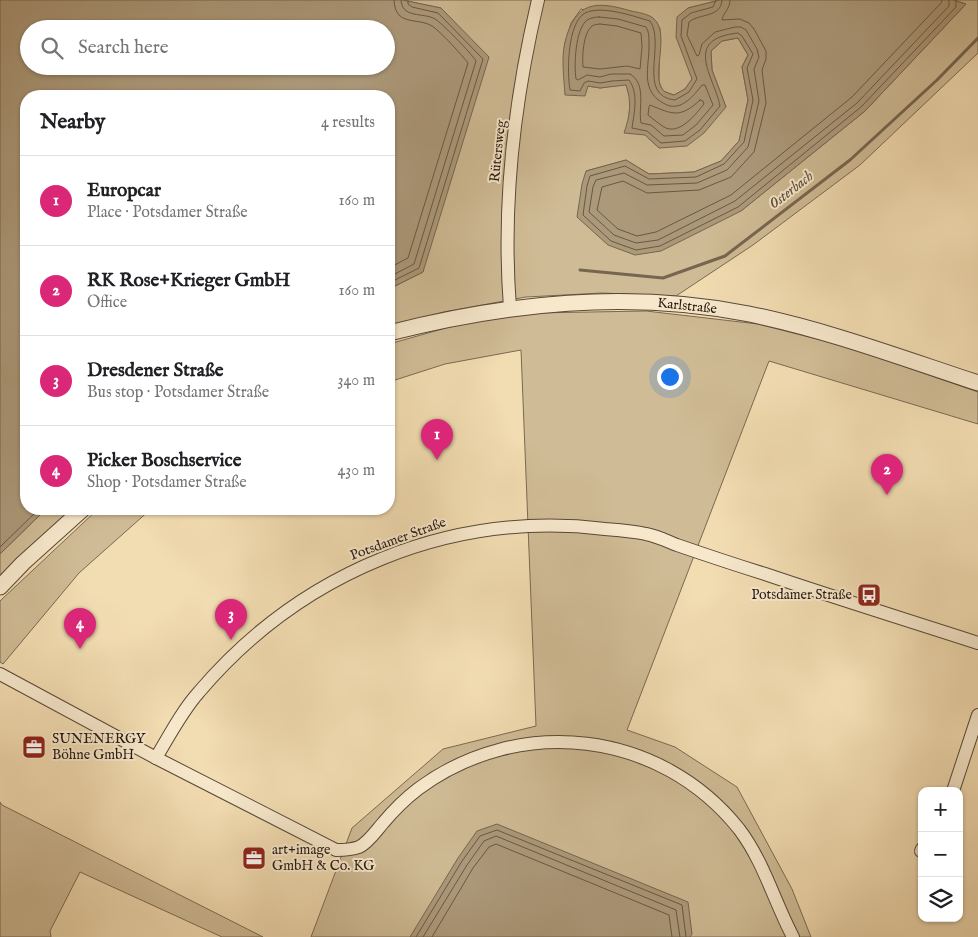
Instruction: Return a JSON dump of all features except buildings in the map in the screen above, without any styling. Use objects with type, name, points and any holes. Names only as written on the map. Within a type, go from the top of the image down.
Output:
[{"type":"street","name":"Rütersweg","points":[[510,308],[508,284],[509,178],[520,91],[538,0]]},
{"type":"street","name":"Karlstraße","points":[[395,332],[442,320],[510,308],[571,302],[666,303],[748,314],[845,338],[978,383]]},
{"type":"street","points":[[0,587],[23,563],[76,515]]},
{"type":"street","name":"Potsdamer Straße","points":[[156,758],[197,694],[225,662],[264,627],[290,607],[352,571],[383,558],[453,535],[486,529],[556,525],[647,534],[763,574],[978,643]]},
{"type":"street","points":[[0,674],[156,758],[336,850],[360,847],[395,809],[416,790],[467,760],[494,751],[544,742],[587,742],[619,750],[649,760],[679,776],[704,792],[725,813],[740,831],[769,879],[782,916],[793,937]]},
{"type":"street","points":[[954,787],[978,714]]},
{"type":"shaded area","points":[[402,0],[720,0],[688,8],[692,79],[685,89],[674,95],[663,91],[659,82],[660,28],[581,9],[571,23],[565,44],[588,86],[600,88],[626,84],[630,99],[629,119],[659,148],[726,107],[712,70],[711,51],[722,41],[738,38],[748,55],[742,67],[748,100],[739,141],[721,161],[694,172],[649,174],[626,160],[586,171],[741,211],[865,111],[966,4],[953,0],[978,0],[978,53],[860,165],[753,245],[676,296],[602,293],[526,297],[444,312],[395,325],[395,286],[423,272],[441,8]]},
{"type":"shaded area","points":[[646,311],[758,324],[848,347],[978,392],[978,424],[769,361],[627,730],[675,747],[737,787],[792,889],[811,937],[311,937],[352,828],[443,749],[536,726],[521,350],[445,364],[395,380],[395,342],[460,324],[534,313]]},
{"type":"shaded area","points":[[40,515],[67,515],[0,576],[0,554]]},
{"type":"shaded area","points":[[92,515],[144,515],[79,573],[3,664],[0,662],[0,601]]},
{"type":"shaded area","points":[[0,802],[2,805],[263,937],[222,937],[80,872],[50,931],[51,937],[0,937]]},
{"type":"water","points":[[0,0],[402,0],[441,8],[489,57],[423,272],[395,286],[395,90],[20,90],[20,515],[40,515],[0,554]]},
{"type":"water","points":[[720,0],[953,0],[966,4],[865,111],[741,211],[661,251],[635,255],[608,245],[577,217],[586,171],[626,160],[649,174],[694,172],[721,161],[739,141],[748,100],[742,67],[748,55],[738,38],[722,41],[711,51],[712,70],[726,107],[704,133],[687,146],[659,148],[645,135],[624,133],[630,109],[626,85],[600,88],[588,86],[585,96],[565,95],[563,55],[569,29],[574,19],[581,12],[588,7],[597,5],[642,13],[653,18],[661,34],[660,85],[665,92],[674,95],[685,89],[692,79],[676,37],[677,17],[688,8]]},
{"type":"water","points":[[497,824],[688,902],[692,934],[690,937],[410,937],[458,858],[477,831]]},
{"type":"waterway","name":"Osterbach","points":[[580,270],[663,278],[725,256],[850,160],[937,80],[978,38]]},
{"type":"place","name":"Europcar","points":[[437,460]]},
{"type":"place","name":"RK Rose+Krieger GmbH","points":[[887,495]]},
{"type":"place","name":"Potsdamer Straße","points":[[869,595]]},
{"type":"place","name":"Dresdener Straße","points":[[231,640]]},
{"type":"place","name":"Picker Boschservice","points":[[80,649]]},
{"type":"place","name":"SUNENERGY Böhne GmbH","points":[[34,747]]},
{"type":"place","name":"art+image GmbH & Co. KG","points":[[254,858]]}]
